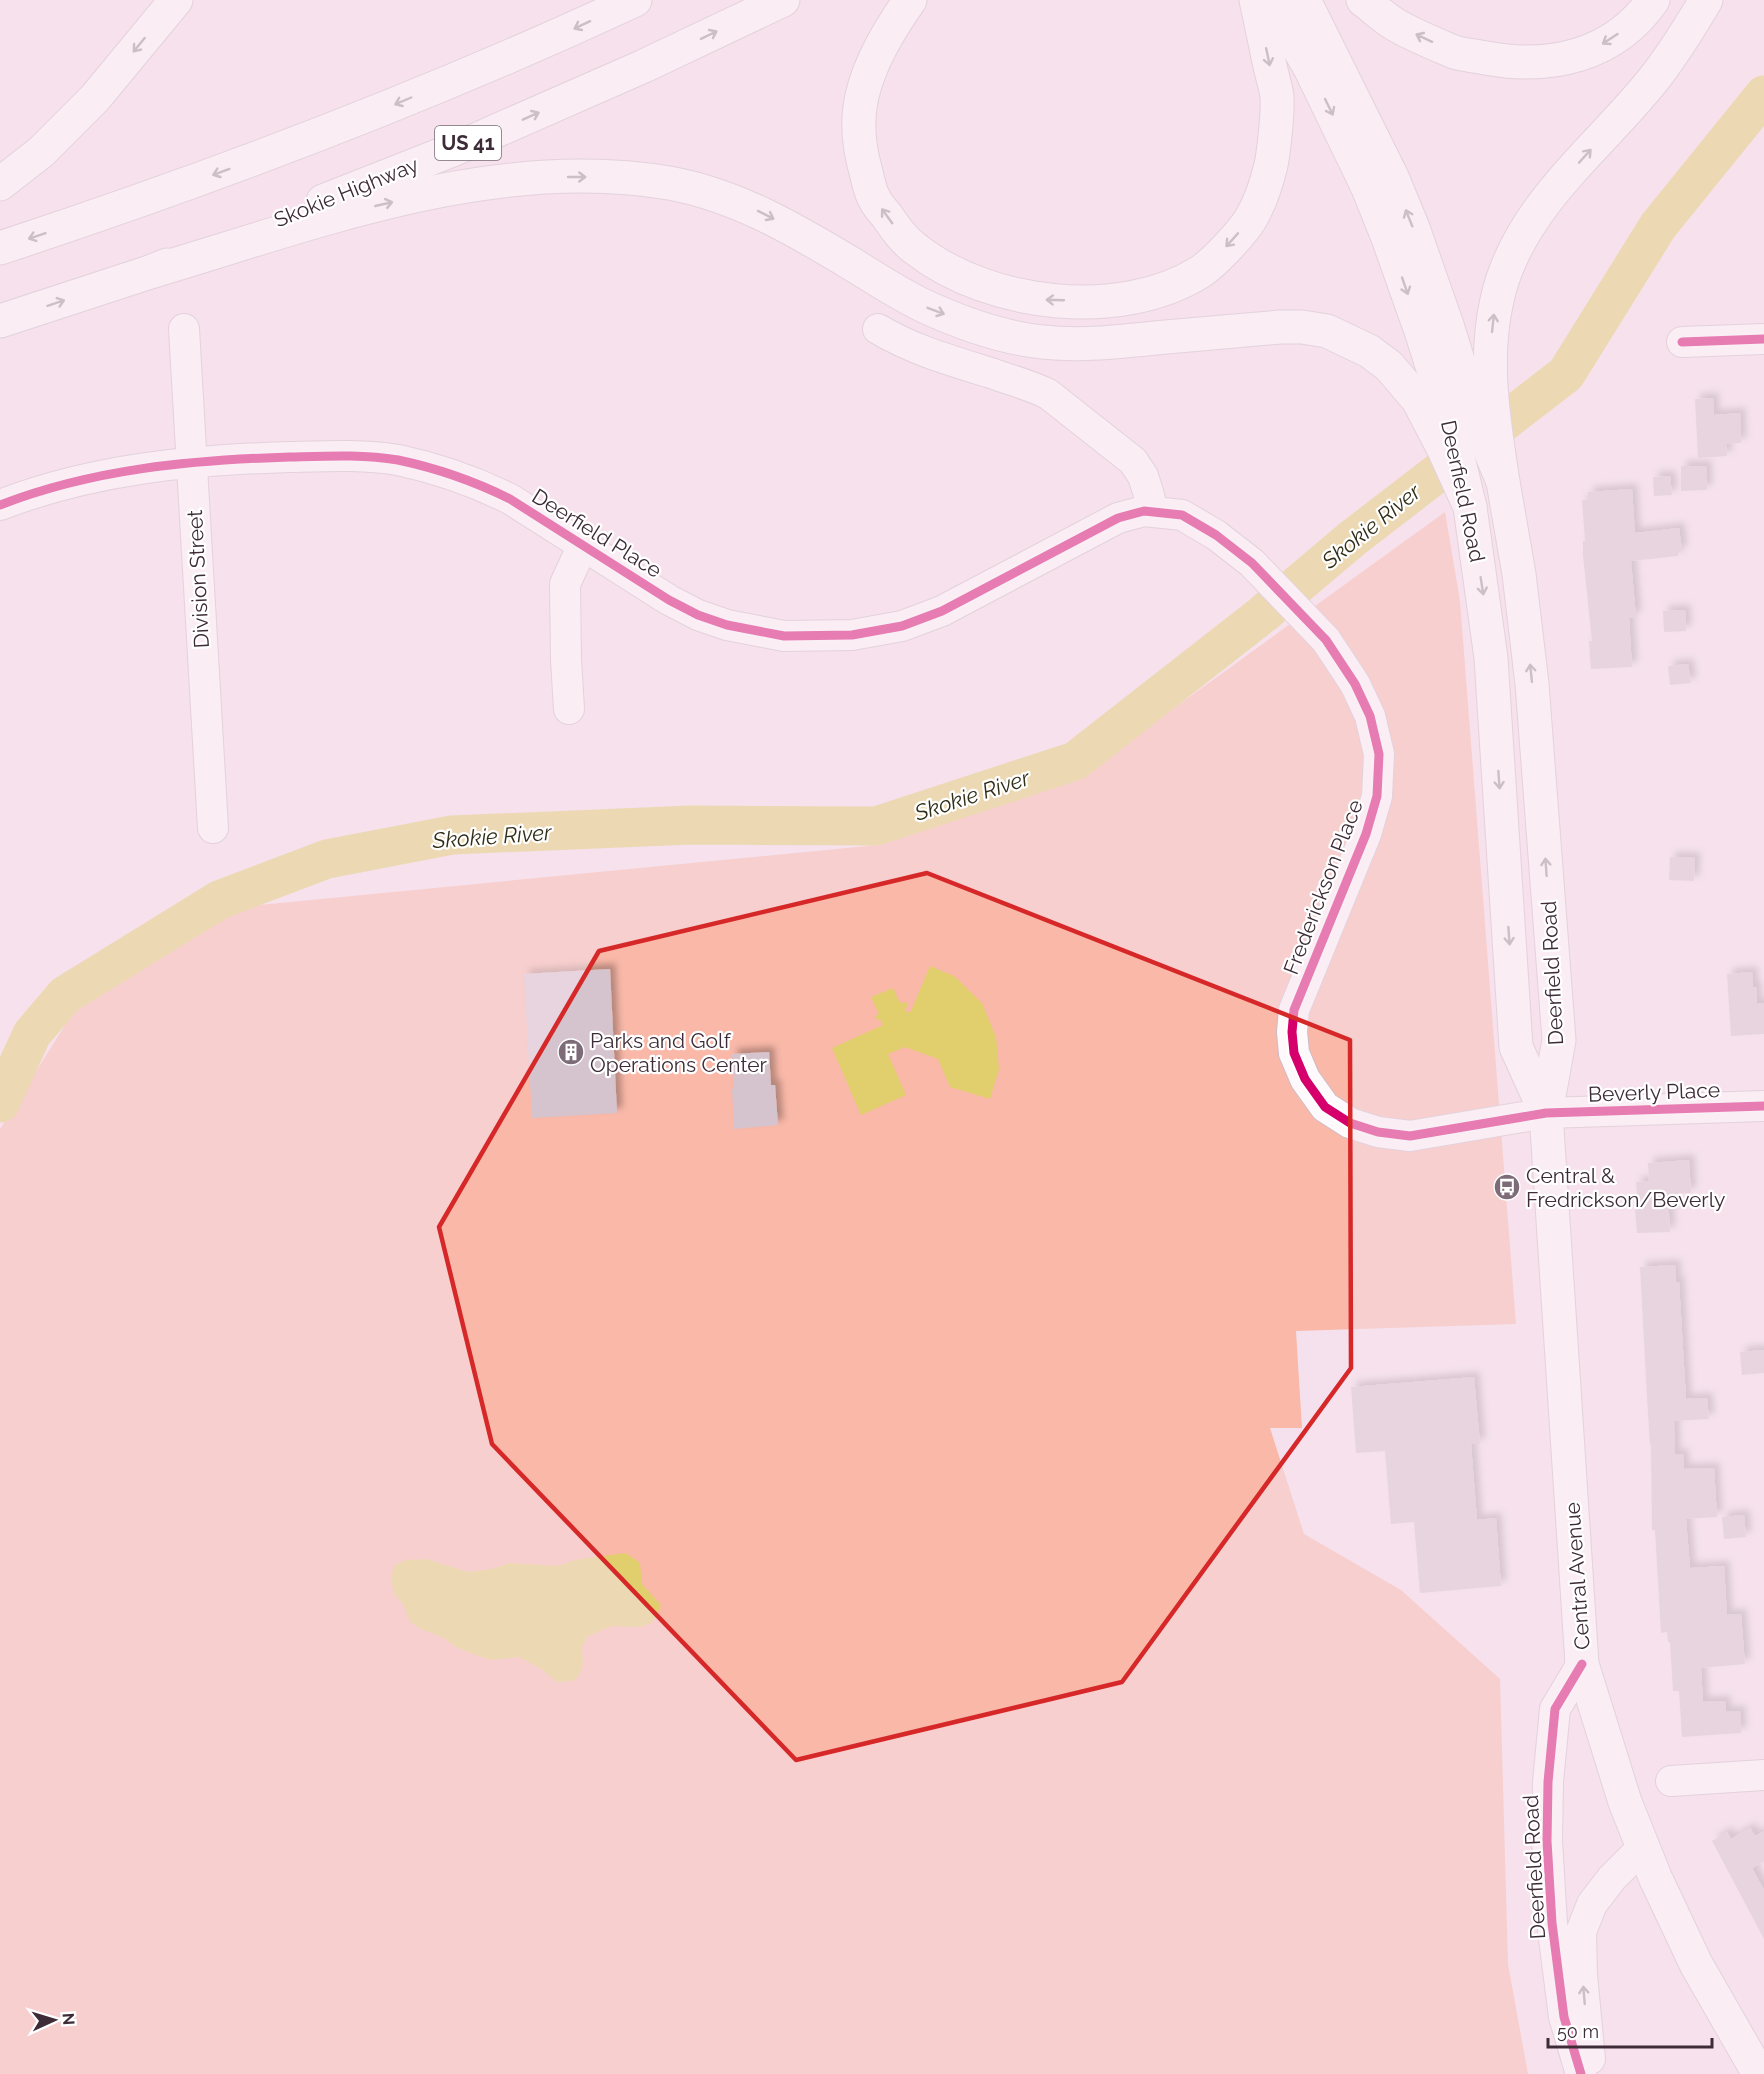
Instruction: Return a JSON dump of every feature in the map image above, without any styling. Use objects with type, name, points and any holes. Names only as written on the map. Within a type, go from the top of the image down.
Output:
[{"type":"main road","points":[[0,184],[41,152],[95,98],[176,0]]},
{"type":"main road","points":[[0,248],[95,217],[336,128],[547,41],[635,0]]},
{"type":"main road","name":"Skokie Highway","points":[[0,321],[147,273],[465,144],[644,66],[783,0]]},
{"type":"main road","points":[[910,0],[879,51],[862,95],[859,115],[859,149],[873,198],[902,237],[915,250],[974,283],[1015,295],[1049,300],[1102,300],[1134,296],[1166,288],[1199,272],[1215,260],[1249,222],[1271,166],[1277,98],[1256,0]]},
{"type":"main road","name":"Deerfield Road","points":[[1271,0],[1310,68],[1368,188],[1456,426],[1503,482],[1519,574],[1532,684],[1559,1040],[1546,1113]]},
{"type":"main road","name":"Deerfield Road","points":[[1304,0],[1392,177],[1413,228],[1447,325],[1456,426],[1491,658],[1515,1047],[1546,1113]]},
{"type":"main road","points":[[1363,0],[1396,25],[1456,52],[1512,63],[1560,60],[1606,43],[1629,26],[1653,0]]},
{"type":"main road","points":[[1503,482],[1490,382],[1491,348],[1497,298],[1517,242],[1547,197],[1653,80],[1706,0]]},
{"type":"main road","points":[[147,273],[361,209],[448,189],[505,181],[562,177],[617,178],[669,183],[722,197],[761,212],[813,240],[898,292],[925,306],[990,332],[1042,342],[1099,343],[1280,327],[1302,327],[1327,331],[1369,351],[1389,366],[1418,400],[1456,426]]},
{"type":"main road","name":"Central Avenue","points":[[1546,1113],[1582,1664],[1625,1802],[1655,1876],[1696,1964],[1759,2074]]},
{"type":"street","name":"Division Street","points":[[184,329],[213,828]]},
{"type":"street","points":[[878,329],[900,342],[939,358],[1033,386],[1048,394],[1132,461],[1143,476],[1152,510]]},
{"type":"street","points":[[1682,342],[1764,339]]},
{"type":"street","name":"Deerfield Place","points":[[0,505],[39,490],[106,473],[133,469],[264,458],[346,455],[398,460],[492,490],[510,499],[669,600],[698,615],[728,625],[784,636],[852,635],[902,626],[942,611],[1118,518],[1152,510]]},
{"type":"street","name":"Frederickson Place","points":[[1152,510],[1182,515],[1216,536],[1252,563],[1326,640],[1355,684],[1370,716],[1379,754],[1377,796],[1366,834],[1294,1010],[1292,1032],[1294,1053],[1305,1079],[1325,1107],[1350,1123],[1378,1132],[1410,1136],[1546,1113]]},
{"type":"street","points":[[569,709],[565,584],[583,545]]},
{"type":"street","name":"Beverly Place","points":[[1546,1113],[1764,1106]]},
{"type":"street","name":"Deerfield Road","points":[[1581,2074],[1564,2017],[1552,1923],[1547,1841],[1548,1782],[1555,1709],[1582,1664]]},
{"type":"street","points":[[1671,1781],[1764,1776]]},
{"type":"street","name":"Deerfield Road","points":[[1591,2074],[1582,1975],[1581,1932],[1592,1904],[1612,1878],[1643,1847]]},
{"type":"highlighted area","points":[[927,873],[1350,1040],[1351,1368],[1122,1682],[796,1760],[492,1444],[439,1227],[599,951]]},
{"type":"shaded area","points":[[1445,512],[1460,601],[1516,1324],[1296,1331],[1302,1428],[1270,1428],[1304,1534],[1401,1590],[1500,1679],[1508,1964],[1528,2074],[0,2074],[0,1129],[80,1001],[238,907],[878,845],[1080,776]]},
{"type":"shaded area","points":[[930,966],[954,976],[982,1003],[996,1037],[999,1069],[990,1099],[950,1087],[938,1059],[905,1047],[888,1054],[906,1095],[861,1115],[832,1048],[883,1025],[875,1016],[879,1014],[871,997],[893,988],[900,1003],[906,1002],[907,1013],[911,1011]]},
{"type":"shaded area","points":[[626,1553],[640,1563],[642,1584],[661,1605],[656,1617],[651,1623],[641,1627],[612,1626],[588,1636],[582,1647],[583,1664],[579,1676],[572,1681],[557,1682],[543,1670],[519,1657],[491,1660],[473,1654],[456,1647],[442,1637],[421,1629],[410,1622],[403,1604],[394,1594],[391,1578],[394,1566],[405,1560],[426,1559],[468,1572],[492,1569],[510,1563],[557,1566],[579,1559]]},
{"type":"building","points":[[1713,398],[1714,415],[1740,413],[1741,443],[1726,444],[1727,456],[1698,458],[1695,399]]},
{"type":"building","points":[[1681,466],[1706,466],[1707,490],[1681,491]]},
{"type":"building","points":[[1670,476],[1672,495],[1654,496],[1653,477]]},
{"type":"building","points":[[1632,489],[1635,533],[1679,528],[1682,550],[1678,551],[1678,556],[1631,561],[1636,617],[1629,618],[1632,667],[1591,669],[1589,641],[1592,641],[1583,555],[1583,541],[1585,541],[1582,500],[1588,500],[1588,492]]},
{"type":"building","points":[[1685,610],[1686,631],[1664,632],[1663,611]]},
{"type":"building","points":[[1688,664],[1691,683],[1670,685],[1668,666]]},
{"type":"building","points":[[1670,857],[1695,858],[1694,881],[1669,880]]},
{"type":"building","name":"Parks and Golf Operations Center","points":[[610,969],[617,1113],[532,1118],[524,974]]},
{"type":"building","points":[[1752,972],[1757,1004],[1764,1003],[1764,1034],[1731,1036],[1727,974]]},
{"type":"building","points":[[769,1052],[771,1085],[775,1085],[778,1125],[734,1129],[732,1054]]},
{"type":"building","points":[[1689,1160],[1691,1193],[1668,1194],[1670,1232],[1637,1233],[1636,1182],[1649,1181],[1648,1163]]},
{"type":"building","points":[[1675,1265],[1676,1282],[1679,1282],[1686,1399],[1707,1398],[1709,1419],[1674,1421],[1675,1455],[1683,1454],[1684,1469],[1714,1468],[1717,1517],[1686,1519],[1690,1568],[1724,1566],[1727,1615],[1741,1614],[1745,1664],[1701,1668],[1703,1702],[1725,1701],[1726,1712],[1740,1711],[1741,1733],[1682,1737],[1679,1691],[1673,1691],[1670,1642],[1668,1642],[1667,1632],[1661,1633],[1655,1530],[1652,1530],[1651,1445],[1640,1267]]},
{"type":"building","points":[[1764,1350],[1764,1373],[1742,1375],[1740,1352]]},
{"type":"building","points":[[1474,1377],[1480,1444],[1471,1444],[1477,1520],[1496,1518],[1501,1586],[1420,1593],[1414,1522],[1391,1524],[1385,1451],[1356,1453],[1351,1387]]},
{"type":"building","points":[[1744,1515],[1746,1537],[1724,1539],[1722,1517]]},
{"type":"building","points":[[1750,1828],[1755,1836],[1764,1831],[1764,1861],[1752,1868],[1764,1890],[1764,1939],[1712,1841],[1727,1832],[1731,1839]]},
{"type":"waterway","name":"Skokie River","points":[[0,1103],[32,1034],[65,995],[219,900],[327,859],[452,835],[691,825],[876,826],[1075,761],[1263,614],[1353,538],[1566,374],[1658,226],[1764,95]]},
{"type":"cycle path","points":[[1682,342],[1764,339]]},
{"type":"cycle path","points":[[0,505],[70,483],[179,464],[253,458],[331,456],[398,460],[455,476],[510,499],[669,600],[698,615],[727,625],[784,636],[852,635],[902,626],[942,611],[1118,518],[1144,511],[1182,515],[1216,535],[1252,563],[1326,640],[1355,684],[1370,716],[1379,754],[1377,796],[1366,834],[1294,1010],[1292,1032],[1294,1053],[1305,1079],[1325,1107],[1350,1123],[1378,1132],[1410,1136],[1546,1113],[1764,1106]]},
{"type":"cycle path","points":[[1581,2074],[1564,2017],[1552,1923],[1547,1841],[1548,1782],[1555,1709],[1582,1664]]},
{"type":"place","name":"Parks and Golf Operations Center","points":[[571,1052]]},
{"type":"place","name":"Central & Fredrickson/Beverly","points":[[1507,1187]]}]
